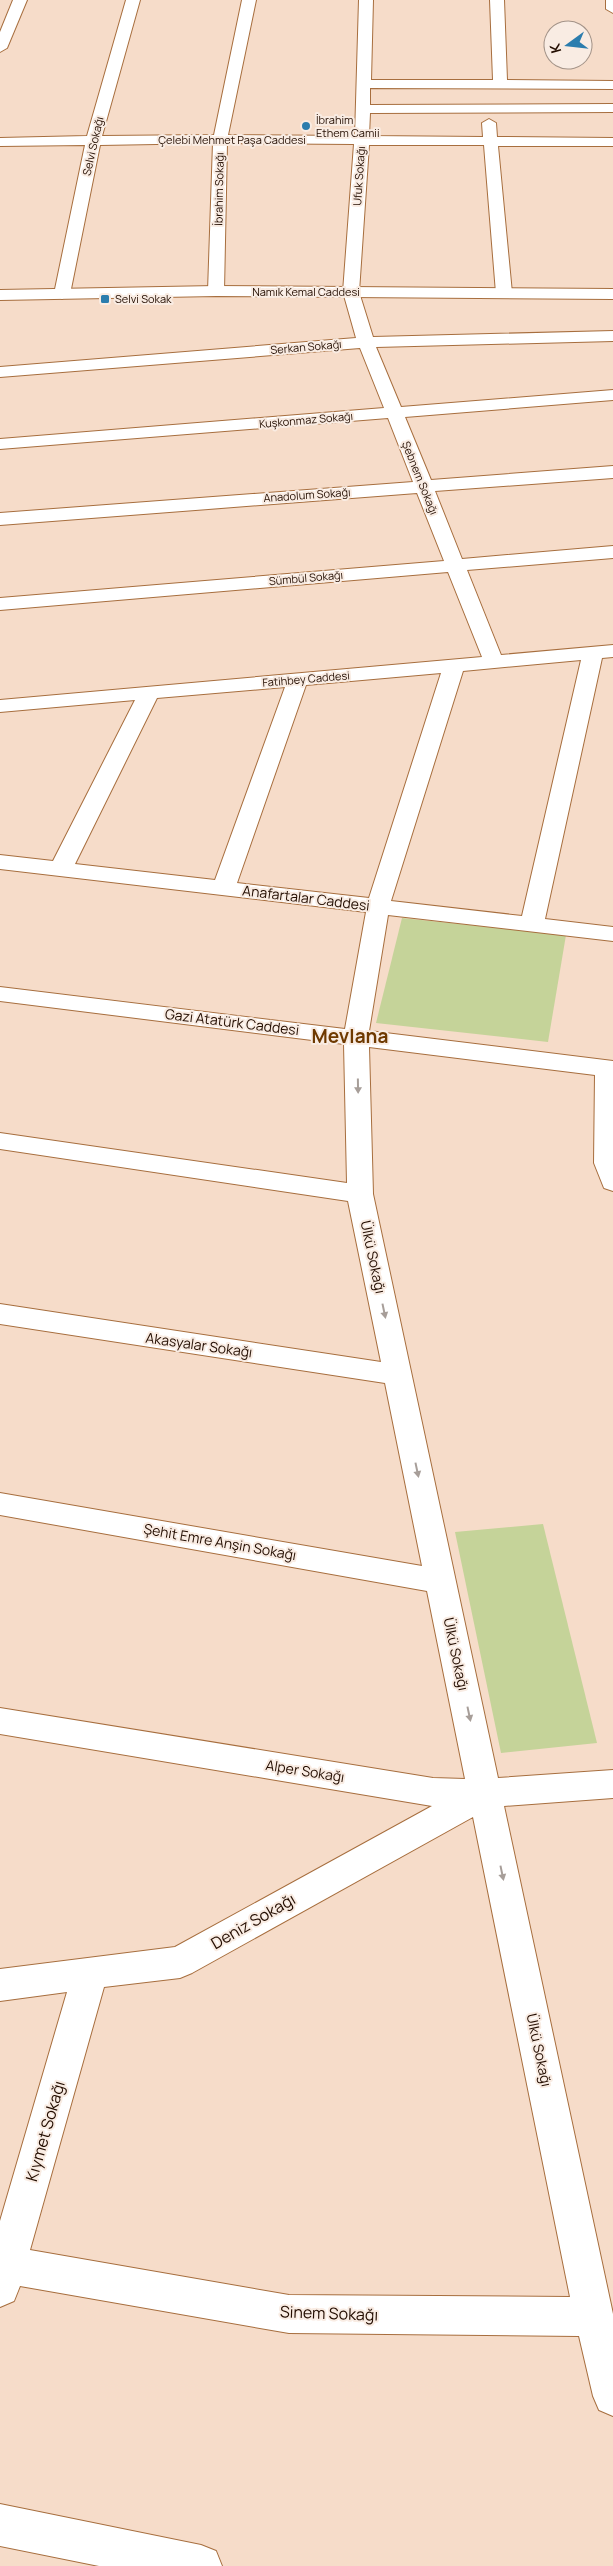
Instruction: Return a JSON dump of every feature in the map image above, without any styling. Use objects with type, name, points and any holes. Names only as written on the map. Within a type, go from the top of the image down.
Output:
[{"type":"street","points":[[0,48],[20,0]]},
{"type":"street","name":"Selvi Sokağı","points":[[62,294],[93,141],[133,0]]},
{"type":"street","name":"İbrahim Sokağı","points":[[216,291],[220,139],[248,0]]},
{"type":"street","name":"Ufuk Sokağı","points":[[351,292],[362,140],[362,84],[366,0]]},
{"type":"street","points":[[497,0],[493,84],[488,110],[504,293]]},
{"type":"street","points":[[613,0],[613,9]]},
{"type":"street","points":[[362,84],[613,85]]},
{"type":"street","points":[[362,109],[488,110],[613,108]]},
{"type":"street","name":"Çelebi Mehmet Paşa Caddesi","points":[[0,142],[220,139],[613,142]]},
{"type":"street","name":"Namık Kemal Caddesi","points":[[0,296],[216,291],[613,294]]},
{"type":"street","name":"Şebnem Sokağı","points":[[351,292],[366,342],[494,662]]},
{"type":"street","name":"Serkan Sokağı","points":[[0,372],[366,342],[613,336]]},
{"type":"street","name":"Kuşkonmaz Sokağı","points":[[0,444],[613,395]]},
{"type":"street","name":"Anadolum Sokağı","points":[[0,518],[613,472]]},
{"type":"street","name":"Sümbül Sokağı","points":[[0,604],[613,552]]},
{"type":"street","points":[[532,924],[603,652]]},
{"type":"street","name":"Fatihbey Caddesi","points":[[0,706],[603,652]]},
{"type":"street","name":"Ülkü Sokağı","points":[[454,665],[378,907],[356,1037],[360,1194],[594,2317],[613,2396]]},
{"type":"street","points":[[224,888],[298,679]]},
{"type":"street","points":[[61,869],[149,693]]},
{"type":"street","name":"Anafartalar Caddesi","points":[[0,862],[613,934]]},
{"type":"street","name":"Gazi Atatürk Caddesi","points":[[0,994],[611,1069]]},
{"type":"street","points":[[611,1069],[607,1163],[613,1182]]},
{"type":"street","points":[[0,1142],[360,1194]]},
{"type":"street","name":"Akasyalar Sokağı","points":[[0,1314],[397,1375]]},
{"type":"street","name":"Şehit Emre Anşin Sokağı","points":[[0,1504],[441,1581]]},
{"type":"street","name":"Alper Sokağı","points":[[0,1721],[433,1792],[485,1793],[613,1784]]},
{"type":"street","name":"Deniz Sokağı","points":[[0,1985],[180,1962],[485,1793]]},
{"type":"street","name":"Kıymet Sokağı","points":[[4,2276],[90,1974]]},
{"type":"street","name":"Sinem Sokağı","points":[[4,2276],[289,2314],[594,2317]]},
{"type":"street","points":[[0,2525],[201,2566]]},
{"type":"green space","points":[[402,918],[566,935],[548,1042],[376,1023]]},
{"type":"green space","points":[[543,1524],[597,1743],[501,1753],[455,1532]]},
{"type":"place","name":"İbrahim Ethem Camii","points":[[306,126]]},
{"type":"place","name":"Selvi Sokak","points":[[105,299]]},
{"type":"district","name":"Mevlana","points":[[350,1036]]}]
